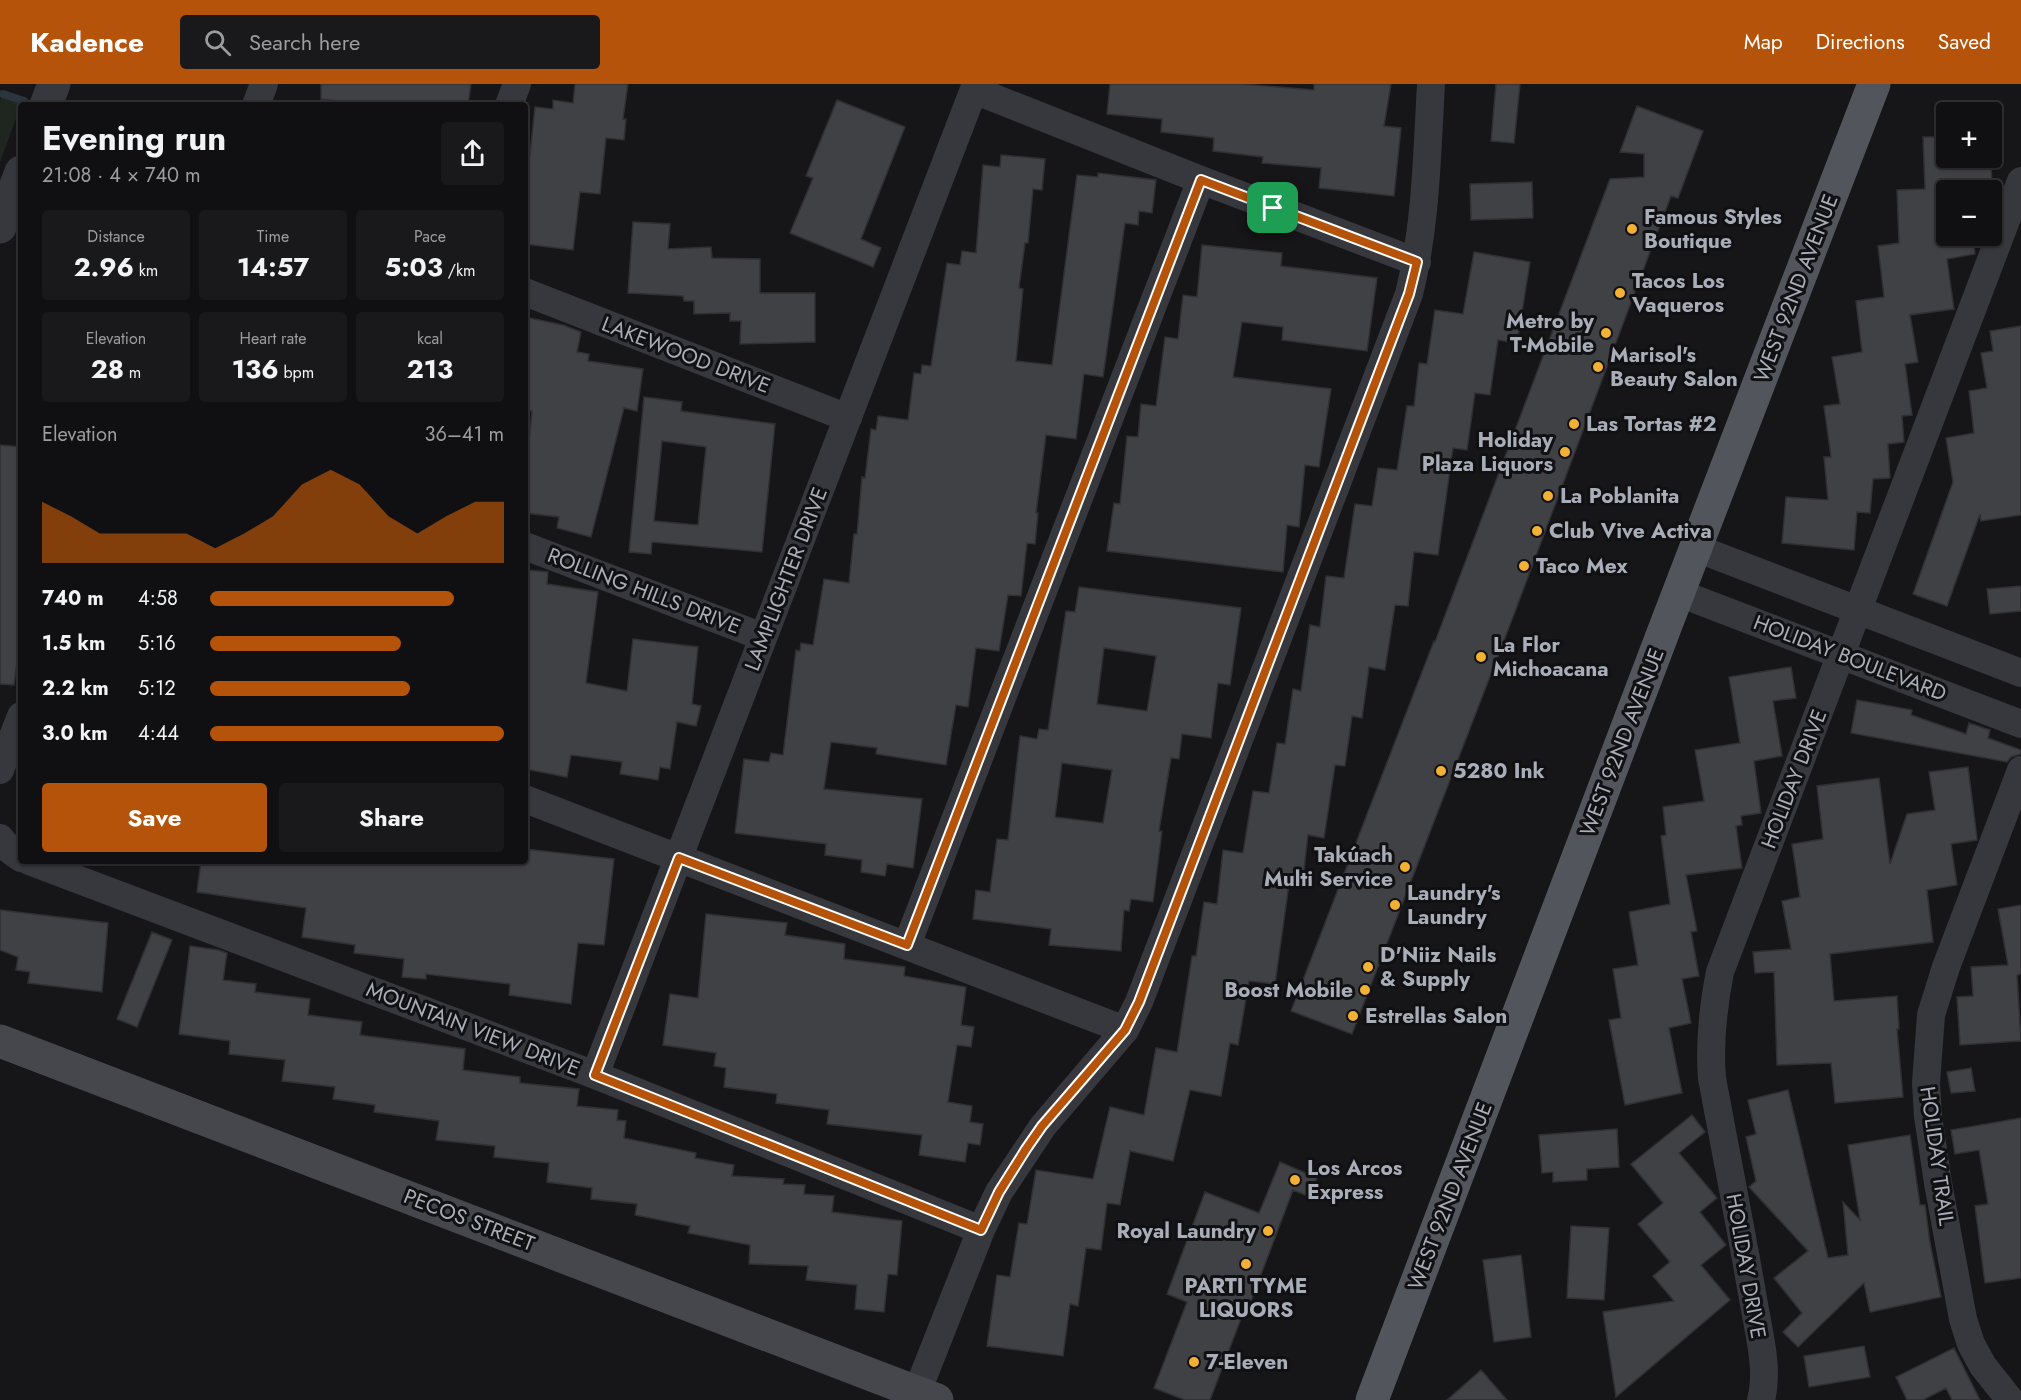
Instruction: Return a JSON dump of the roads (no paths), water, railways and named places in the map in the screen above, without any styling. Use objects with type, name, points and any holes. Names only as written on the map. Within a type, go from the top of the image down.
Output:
[{"type":"main road","name":"WEST 92ND AVENUE","points":[[1372,1400],[1874,84]]},
{"type":"main road","name":"PECOS STREET","points":[[0,1041],[927,1396]]},
{"type":"street","points":[[47,102],[54,84]]},
{"type":"street","points":[[257,102],[264,84]]},
{"type":"street","points":[[510,102],[517,84]]},
{"type":"street","points":[[927,1396],[981,1230],[999,1192],[1037,1134],[1125,1030],[1139,1002],[1409,294],[1417,262],[1425,192],[1431,84]]},
{"type":"street","points":[[975,87],[1201,180],[1417,262]]},
{"type":"street","name":"LAMPLIGHTER DRIVE","points":[[595,1075],[975,87]]},
{"type":"street","points":[[0,227],[18,180]]},
{"type":"street","points":[[907,945],[1201,180]]},
{"type":"street","name":"HOLIDAY DRIVE","points":[[1761,1400],[1763,1392],[1761,1349],[1712,1078],[1710,1048],[1713,1006],[1720,972],[2021,181]]},
{"type":"street","name":"LAKEWOOD DRIVE","points":[[528,293],[848,418]]},
{"type":"street","name":"ROLLING HILLS DRIVE","points":[[528,547],[763,637]]},
{"type":"street","points":[[1696,548],[2021,673]]},
{"type":"street","name":"HOLIDAY BOULEVARD","points":[[1679,593],[2021,724]]},
{"type":"street","points":[[0,770],[18,724]]},
{"type":"street","name":"HOLIDAY TRAIL","points":[[2010,1400],[1983,1366],[1971,1344],[1963,1319],[1938,1183],[1928,1116],[1926,1083],[1931,1015],[1946,967],[2021,770]]},
{"type":"street","points":[[528,800],[1125,1030]]},
{"type":"street","points":[[0,838],[18,856]]},
{"type":"street","name":"MOUNTAIN VIEW DRIVE","points":[[37,864],[595,1075],[981,1230]]},
{"type":"waterway","points":[[3,94],[24,101]]},
{"type":"place","name":"Famous Styles Boutique","points":[[1632,229]]},
{"type":"place","name":"Tacos Los Vaqueros","points":[[1620,293]]},
{"type":"place","name":"Metro by T-Mobile","points":[[1606,333]]},
{"type":"place","name":"Marisol's Beauty Salon","points":[[1598,367]]},
{"type":"place","name":"Las Tortas #2","points":[[1574,424]]},
{"type":"place","name":"Holiday Plaza Liquors","points":[[1565,452]]},
{"type":"place","name":"La Poblanita","points":[[1548,496]]},
{"type":"place","name":"Club Vive Activa","points":[[1537,531]]},
{"type":"place","name":"Taco Mex","points":[[1524,566]]},
{"type":"place","name":"La Flor Michoacana","points":[[1481,657]]},
{"type":"place","name":"5280 Ink","points":[[1441,771]]},
{"type":"place","name":"Takúach Multi Service","points":[[1405,867]]},
{"type":"place","name":"Laundry's Laundry","points":[[1395,905]]},
{"type":"place","name":"D'Niiz Nails & Supply","points":[[1368,967]]},
{"type":"place","name":"Boost Mobile","points":[[1365,990]]},
{"type":"place","name":"Estrellas Salon","points":[[1353,1016]]},
{"type":"place","name":"Los Arcos Express","points":[[1295,1180]]},
{"type":"place","name":"Royal Laundry","points":[[1268,1231]]},
{"type":"place","name":"PARTI TYME LIQUORS","points":[[1246,1264]]},
{"type":"place","name":"7-Eleven","points":[[1194,1362]]}]
